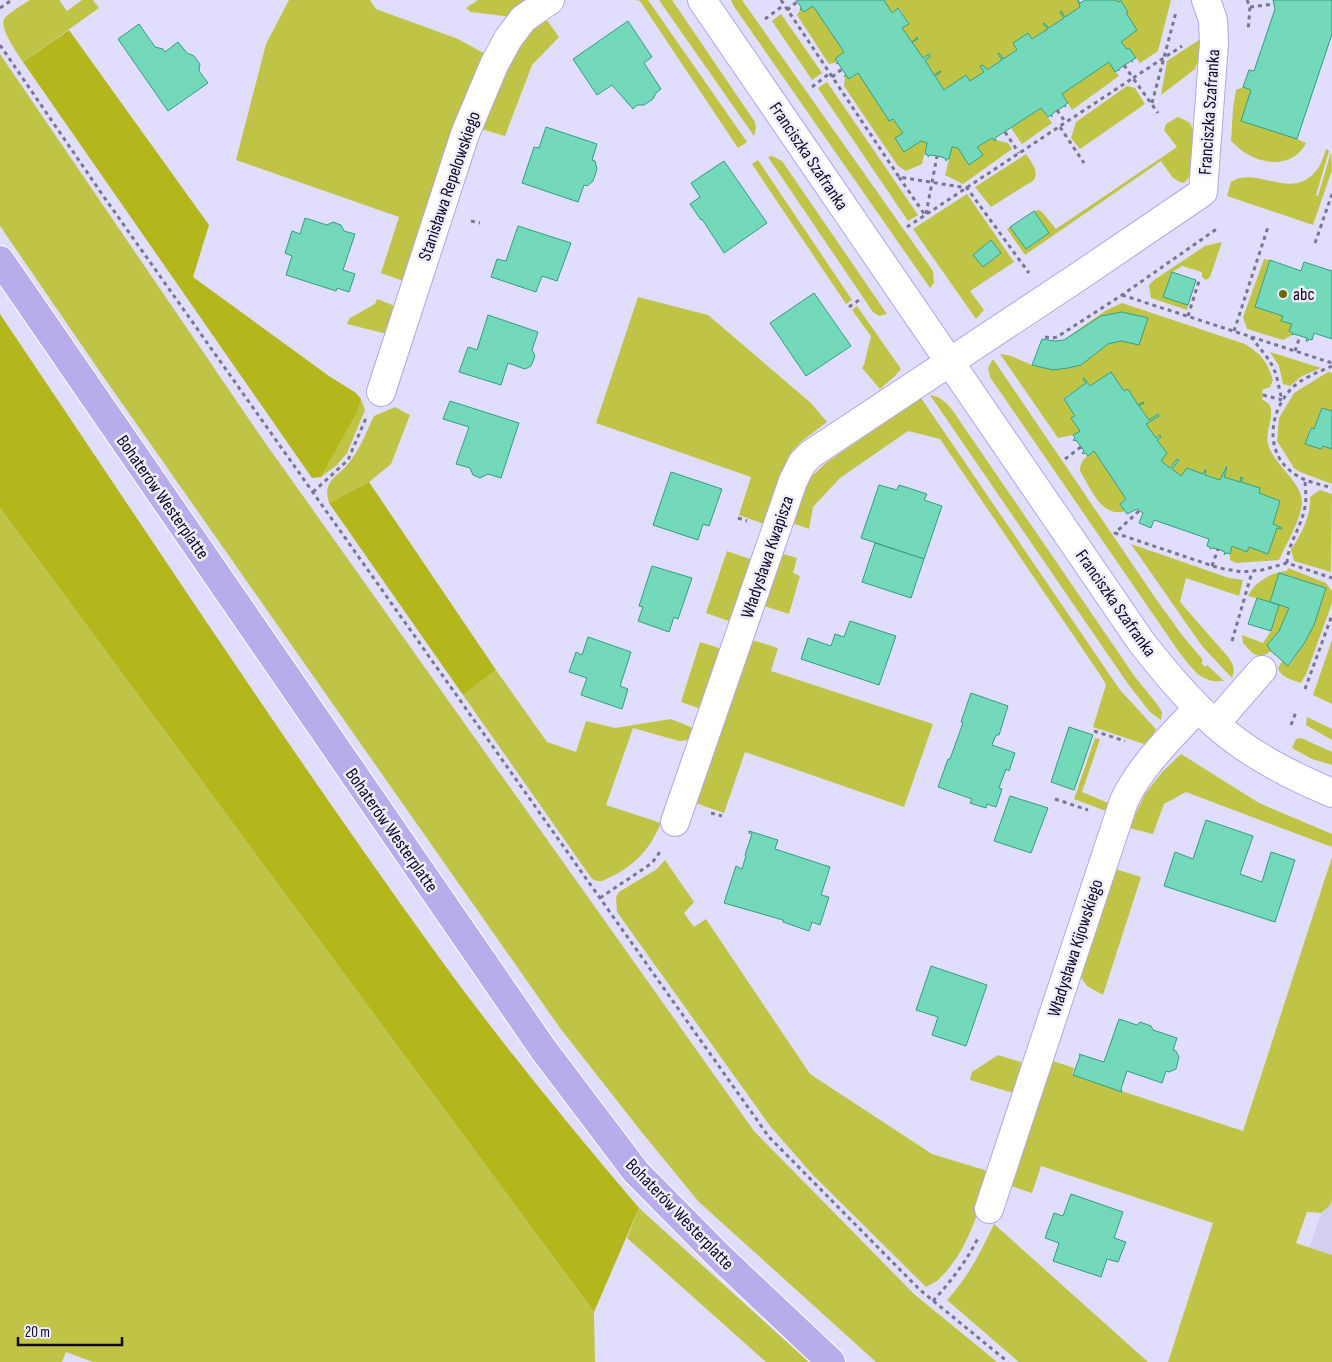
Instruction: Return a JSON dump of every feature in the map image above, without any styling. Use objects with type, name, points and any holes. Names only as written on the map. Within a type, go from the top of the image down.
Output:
[{"type":"main road","name":"Bohaterów Westerplatte","points":[[0,260],[542,1048],[636,1172],[722,1259],[831,1362]]},
{"type":"street","name":"Stanisława Repelowskiego","points":[[381,392],[465,134],[494,65],[508,39],[523,19],[550,0]]},
{"type":"street","name":"Franciszka Szafranka","points":[[702,0],[1142,643],[1206,716],[1247,749],[1302,780],[1332,793]]},
{"type":"street","name":"Franciszka Szafranka","points":[[950,360],[1203,192],[1214,43],[1213,20],[1206,0]]},
{"type":"street","name":"Władysława Kwapisza","points":[[675,822],[796,473],[811,454],[950,360]]},
{"type":"street","name":"Władysława Kijowskiego","points":[[989,1209],[1124,801],[1132,783],[1145,766],[1262,670]]},
{"type":"path","points":[[0,8],[12,0]]},
{"type":"path","points":[[781,0],[926,215]]},
{"type":"path","points":[[787,10],[797,2]]},
{"type":"path","points":[[1250,7],[1274,4]]},
{"type":"path","points":[[764,19],[784,5]]},
{"type":"path","points":[[1152,104],[1176,10]]},
{"type":"path","points":[[908,227],[1186,43]]},
{"type":"path","points":[[0,45],[104,197],[769,1137],[920,1290],[1008,1362]]},
{"type":"path","points":[[1124,65],[1158,113]]},
{"type":"path","points":[[812,88],[842,69]]},
{"type":"path","points":[[1058,110],[1066,123]]},
{"type":"path","points":[[1060,127],[1084,163]]},
{"type":"path","points":[[1005,132],[1019,153]]},
{"type":"path","points":[[926,215],[937,156]]},
{"type":"path","points":[[899,177],[967,188],[1046,298]]},
{"type":"path","points":[[1315,243],[1332,194]]},
{"type":"path","points":[[1234,331],[1268,227]]},
{"type":"path","points":[[1041,335],[1057,337],[1122,295],[1218,228]]},
{"type":"path","points":[[1188,316],[1199,281]]},
{"type":"path","points":[[1122,295],[1250,336],[1332,365]]},
{"type":"path","points":[[849,307],[859,300]]},
{"type":"path","points":[[1250,336],[1270,361],[1276,374],[1282,400]]},
{"type":"path","points":[[1295,351],[1300,336]]},
{"type":"path","points":[[1332,365],[1292,387],[1282,400],[1273,424],[1273,442],[1285,465],[1296,475],[1332,488]]},
{"type":"path","points":[[313,492],[348,460],[368,414],[381,392]]},
{"type":"path","points":[[1263,395],[1282,400]]},
{"type":"path","points":[[1066,459],[1081,447]]},
{"type":"path","points":[[1287,564],[1288,551],[1297,533],[1306,505],[1305,479]]},
{"type":"path","points":[[1140,511],[1116,533],[1212,566],[1252,572],[1287,564],[1332,578]]},
{"type":"path","points":[[1212,566],[1218,549]]},
{"type":"path","points":[[1232,641],[1252,572]]},
{"type":"path","points":[[1305,689],[1332,616]]},
{"type":"path","points":[[1291,725],[1296,712]]},
{"type":"path","points":[[600,898],[652,863],[664,847],[675,822]]},
{"type":"path","points":[[933,1301],[970,1255],[980,1235],[989,1209]]},
{"type":"shaded area","points":[[30,0],[59,0],[67,11],[82,0],[93,0],[99,8],[23,62],[10,41],[3,23],[9,14]]},
{"type":"shaded area","points":[[289,0],[370,0],[376,9],[458,39],[489,56],[406,282],[381,273],[399,217],[236,160],[266,44]]},
{"type":"shaded area","points":[[478,0],[531,0],[513,17],[471,12],[466,8]]},
{"type":"shaded area","points":[[636,0],[648,0],[747,142],[738,148],[640,1]]},
{"type":"shaded area","points":[[659,0],[672,0],[755,122],[754,136]]},
{"type":"shaded area","points":[[731,0],[742,0],[933,271],[934,283],[930,288],[733,5]]},
{"type":"shaded area","points":[[884,0],[1078,0],[1080,7],[1065,17],[1061,11],[1064,18],[1049,28],[1044,23],[1048,29],[1032,39],[1028,33],[1013,43],[1017,50],[1003,59],[999,53],[998,55],[1002,60],[987,70],[983,65],[980,66],[984,72],[970,81],[966,75],[944,90],[935,76],[940,71],[934,75],[925,60],[930,57],[923,58],[902,28],[908,23],[899,8],[892,13]]},
{"type":"shaded area","points":[[1116,0],[1171,0],[1158,51],[1140,63],[1129,48],[1127,49],[1121,42],[1137,30],[1121,1],[1118,2]]},
{"type":"shaded area","points":[[813,6],[844,52],[836,59],[838,62],[829,64],[797,15],[801,9]]},
{"type":"shaded area","points":[[781,14],[822,73],[812,80],[772,21]]},
{"type":"shaded area","points":[[544,16],[559,37],[532,65],[505,136],[481,129],[512,53],[527,30]]},
{"type":"shaded area","points":[[69,30],[209,225],[193,277],[329,376],[356,393],[361,399],[358,411],[321,477],[312,478],[23,62]]},
{"type":"shaded area","points":[[1199,40],[1199,58],[1195,69],[1161,95],[1167,61]]},
{"type":"shaded area","points":[[0,54],[259,434],[754,1131],[914,1294],[997,1362],[876,1362],[698,1201],[560,1028],[105,379],[0,226]]},
{"type":"shaded area","points":[[1109,62],[1119,76],[1072,110],[1062,94]]},
{"type":"shaded area","points":[[858,73],[903,133],[895,138],[904,152],[921,141],[927,143],[922,164],[906,171],[898,166],[844,86],[845,77],[847,76],[850,79]]},
{"type":"shaded area","points":[[827,82],[918,215],[908,221],[818,88]]},
{"type":"shaded area","points":[[1127,86],[1135,88],[1145,104],[1080,149],[1071,138],[1076,122]]},
{"type":"shaded area","points":[[1243,87],[1251,90],[1297,139],[1306,143],[1295,156],[1280,162],[1263,161],[1245,153],[1231,141],[1236,90]]},
{"type":"shaded area","points":[[1041,108],[1052,123],[1022,144],[1011,128]]},
{"type":"shaded area","points":[[1178,117],[1189,122],[1194,133],[1192,172],[1186,181],[1182,183],[1173,178],[1161,161],[1025,255],[1007,229],[1010,227],[1027,249],[1049,233],[1034,211],[1039,210],[1042,212],[1056,229],[1177,147],[1164,130],[1166,124]]},
{"type":"shaded area","points":[[992,138],[995,141],[1008,143],[1012,149],[963,184],[945,175],[952,147],[958,148],[969,165],[982,155],[977,147]]},
{"type":"shaded area","points":[[1326,149],[1329,151],[1316,195],[1318,196],[1331,152],[1332,170],[1313,225],[1227,196],[1231,182],[1241,178],[1252,177],[1287,184],[1298,183],[1309,178],[1319,167]]},
{"type":"shaded area","points":[[1026,154],[1035,169],[1034,180],[991,207],[975,187]]},
{"type":"shaded area","points":[[772,156],[782,161],[887,314],[879,316],[873,312],[768,157]]},
{"type":"shaded area","points":[[758,160],[852,300],[846,304],[752,164]]},
{"type":"shaded area","points":[[967,194],[1014,262],[970,291],[984,310],[976,319],[913,229]],"holes":[[[991,240],[1001,253],[983,267],[973,255]]]},
{"type":"shaded area","points":[[1222,242],[1210,277],[1206,280],[1202,277],[1202,272],[1182,266],[1171,273],[1163,297],[1188,305],[1187,310],[1151,298],[1149,285],[1154,280],[1205,246]]},
{"type":"shaded area","points":[[1264,259],[1270,260],[1255,307],[1283,316],[1282,321],[1292,324],[1289,331],[1293,333],[1292,335],[1283,340],[1247,329],[1243,317]]},
{"type":"shaded area","points":[[638,297],[708,315],[811,403],[827,422],[792,451],[764,524],[739,515],[751,477],[596,423]]},
{"type":"shaded area","points":[[377,299],[395,306],[391,335],[347,324],[350,318],[375,304]]},
{"type":"shaded area","points":[[1122,303],[1245,344],[1260,355],[1266,363],[1273,380],[1270,387],[1262,390],[1262,400],[1268,403],[1271,412],[1267,438],[1268,444],[1276,459],[1298,488],[1302,503],[1296,524],[1279,560],[1236,563],[1230,560],[1230,554],[1232,546],[1247,552],[1249,547],[1268,553],[1277,528],[1282,528],[1273,524],[1280,501],[1259,493],[1241,482],[1243,478],[1241,478],[1240,482],[1224,477],[1227,467],[1225,467],[1220,480],[1205,475],[1205,470],[1203,474],[1181,476],[1172,469],[1179,460],[1177,459],[1170,468],[1161,461],[1167,453],[1157,440],[1161,437],[1160,435],[1156,438],[1146,424],[1158,416],[1149,420],[1139,406],[1143,402],[1138,405],[1128,389],[1124,391],[1111,372],[1090,386],[1084,379],[1086,383],[1064,398],[1075,416],[1071,418],[1080,431],[1073,435],[1058,438],[1000,354],[1053,370],[1081,365],[1108,344],[1121,341],[1139,345],[1148,318],[1122,312],[1101,316],[1062,341],[1105,311]]},
{"type":"shaded area","points":[[857,306],[901,369],[880,389],[862,368],[871,336],[852,310]]},
{"type":"shaded area","points":[[0,314],[268,713],[377,871],[482,1015],[639,1208],[594,1312],[0,508]]},
{"type":"shaded area","points":[[1270,352],[1321,368],[1302,376],[1290,386],[1283,384],[1279,366]]},
{"type":"shaded area","points":[[993,359],[1156,599],[1203,660],[1201,663],[1205,667],[1207,665],[1224,681],[1209,680],[1198,674],[1179,652],[990,377],[988,368]]},
{"type":"shaded area","points":[[1328,372],[1332,373],[1332,411],[1322,408],[1314,429],[1310,428],[1305,444],[1321,449],[1323,446],[1332,449],[1332,484],[1294,468],[1277,441],[1279,418],[1294,393]]},
{"type":"shaded area","points":[[930,395],[943,400],[953,411],[1135,677],[1157,704],[1162,712],[1161,720],[1150,712],[1128,684]]},
{"type":"shaded area","points":[[921,398],[1120,690],[1156,729],[1151,738],[1144,744],[1093,727],[1106,685],[1103,679],[940,439],[908,431],[840,478],[813,507],[809,529],[789,522],[801,493],[811,477],[827,462]]},
{"type":"shaded area","points":[[361,399],[365,410],[347,453],[337,465],[321,477],[358,411]]},
{"type":"shaded area","points":[[395,407],[410,415],[391,464],[369,482],[329,503],[327,491],[329,483],[346,467],[362,441],[374,416]]},
{"type":"shaded area","points":[[1094,451],[1126,499],[1120,504],[1125,511],[1117,512],[1103,506],[1080,471],[1084,459]]},
{"type":"shaded area","points":[[369,482],[496,670],[463,695],[329,503]]},
{"type":"shaded area","points":[[1320,490],[1332,494],[1331,572],[1294,561],[1291,550],[1307,518],[1310,497]]},
{"type":"shaded area","points":[[0,508],[594,1312],[595,1362],[93,1362],[66,1352],[62,1362],[0,1362]]},
{"type":"shaded area","points":[[1131,544],[1229,578],[1243,580],[1239,596],[1186,578],[1180,602],[1229,658],[1234,668],[1232,678],[1202,646]]},
{"type":"shaded area","points":[[727,551],[753,560],[732,622],[706,613]]},
{"type":"shaded area","points":[[777,552],[797,558],[793,573],[800,576],[789,614],[761,605]]},
{"type":"shaded area","points":[[1288,568],[1326,583],[1332,591],[1332,603],[1307,672],[1301,683],[1285,677],[1278,669],[1282,661],[1289,666],[1305,642],[1314,625],[1326,588],[1280,573],[1270,602],[1248,596],[1259,582],[1275,573],[1287,571]]},
{"type":"shaded area","points":[[1279,605],[1289,608],[1279,631],[1267,645],[1271,651],[1262,656],[1256,655],[1243,643],[1242,635],[1263,643],[1271,631]]},
{"type":"shaded area","points":[[749,639],[778,648],[771,671],[933,724],[904,807],[745,752],[724,813],[693,802]]},
{"type":"shaded area","points":[[1332,640],[1332,704],[1313,695]]},
{"type":"shaded area","points":[[700,642],[725,650],[701,709],[681,702]]},
{"type":"shaded area","points":[[496,670],[547,742],[576,752],[586,721],[615,728],[671,719],[698,730],[689,740],[679,741],[633,728],[606,805],[661,823],[645,851],[622,871],[602,881],[592,879],[463,695]]},
{"type":"shaded area","points":[[1307,717],[1332,729],[1332,740],[1306,725]]},
{"type":"shaded area","points":[[1095,738],[1100,739],[1082,792],[1108,803],[1106,811],[1074,799]]},
{"type":"shaded area","points":[[1301,738],[1332,752],[1332,765],[1312,759],[1292,748],[1296,739]]},
{"type":"shaded area","points":[[1181,754],[1259,803],[1332,834],[1332,847],[1186,792],[1164,804],[1153,834],[1129,828],[1145,794],[1163,771]]},
{"type":"shaded area","points":[[1332,857],[1332,1199],[1330,1205],[1321,1213],[1307,1212],[1296,1243],[1332,1255],[1332,1362],[1168,1362],[1213,1223],[1041,1166],[1032,1193],[1008,1185],[1050,1060],[1074,1068],[1073,1075],[1243,1131]]},
{"type":"shaded area","points":[[665,860],[694,902],[684,913],[694,927],[706,919],[810,1074],[932,1154],[991,1172],[966,1241],[951,1265],[940,1278],[926,1287],[812,1174],[770,1126],[617,912],[616,897],[619,892],[657,869]]},
{"type":"shaded area","points":[[1112,868],[1141,877],[1103,995],[1087,986],[1080,976]]},
{"type":"shaded area","points":[[998,1055],[1024,1063],[1013,1093],[970,1080],[972,1072]]},
{"type":"shaded area","points":[[1332,1183],[1332,1255],[1309,1248]]},
{"type":"shaded area","points":[[639,1208],[809,1362],[766,1362],[627,1238]]},
{"type":"shaded area","points":[[994,1224],[1148,1362],[1019,1362],[947,1300],[973,1264]]},
{"type":"building","points":[[796,0],[884,0],[892,13],[898,8],[909,24],[902,28],[923,58],[929,54],[930,57],[925,60],[934,75],[941,72],[935,76],[944,90],[966,75],[970,81],[984,72],[980,66],[983,65],[987,70],[1002,60],[999,53],[1003,59],[1017,50],[1013,43],[1028,33],[1032,39],[1048,29],[1044,23],[1049,28],[1064,18],[1060,12],[1065,17],[1080,7],[1078,0],[1080,3],[1085,0],[1121,1],[1137,30],[1121,42],[1127,49],[1129,48],[1136,58],[1132,60],[1133,62],[1131,61],[1115,72],[1109,62],[1062,94],[1068,103],[1065,105],[1066,107],[1064,106],[1052,114],[1052,117],[1051,115],[1048,117],[1041,108],[995,138],[995,141],[992,138],[977,147],[983,155],[969,165],[958,148],[952,147],[949,159],[946,159],[946,161],[945,158],[937,156],[930,155],[928,157],[925,154],[927,143],[921,141],[904,152],[895,138],[903,133],[893,119],[889,121],[858,73],[849,79],[847,76],[844,76],[846,75],[838,63],[836,64],[838,62],[835,59],[844,52],[813,6],[804,12],[800,10],[801,7]]},
{"type":"building","points":[[1273,0],[1332,0],[1332,34],[1297,139],[1241,121],[1251,90],[1243,87],[1249,70],[1254,71],[1275,9]]},
{"type":"building","points":[[628,21],[652,57],[644,63],[661,89],[653,99],[644,105],[637,105],[633,109],[612,85],[597,95],[573,59]]},
{"type":"building","points":[[139,24],[155,47],[163,49],[165,52],[178,42],[200,64],[199,71],[208,83],[168,111],[118,39]]},
{"type":"building","points":[[546,127],[597,144],[592,160],[595,161],[597,169],[593,181],[587,186],[584,185],[578,202],[522,183],[534,147],[539,148]]},
{"type":"building","points":[[724,161],[767,223],[724,253],[690,204],[700,197],[691,183]]},
{"type":"building","points":[[1034,211],[1049,233],[1026,249],[1010,227]]},
{"type":"building","points":[[305,218],[327,225],[333,222],[341,225],[344,231],[355,234],[343,270],[355,274],[349,292],[337,288],[336,291],[286,275],[292,256],[285,253],[292,231],[300,234]]},
{"type":"building","points":[[518,226],[571,243],[557,281],[542,276],[536,292],[491,277],[497,259],[506,261]]},
{"type":"building","points":[[991,240],[1001,253],[983,267],[973,255]]},
{"type":"building","points":[[1270,260],[1301,271],[1304,262],[1332,271],[1332,339],[1314,333],[1312,340],[1306,341],[1307,338],[1292,335],[1293,333],[1289,331],[1292,324],[1281,321],[1283,316],[1255,307]]},
{"type":"building","points":[[1172,272],[1196,280],[1188,305],[1163,297]]},
{"type":"building","points":[[814,293],[851,346],[806,376],[770,323]]},
{"type":"building","points":[[1122,312],[1148,318],[1139,345],[1121,341],[1108,344],[1081,365],[1068,368],[1053,370],[1032,365],[1042,339],[1064,340],[1101,316]]},
{"type":"building","points":[[488,315],[538,332],[532,350],[535,356],[531,366],[525,369],[508,363],[501,385],[459,372],[468,347],[477,350]]},
{"type":"building","points":[[1111,372],[1124,391],[1128,389],[1138,405],[1144,403],[1139,406],[1149,420],[1158,414],[1159,416],[1146,424],[1156,438],[1160,435],[1161,437],[1157,440],[1167,453],[1161,461],[1170,468],[1177,459],[1179,460],[1172,469],[1181,476],[1187,468],[1203,474],[1206,470],[1205,475],[1220,480],[1227,467],[1224,477],[1240,482],[1241,477],[1243,478],[1241,482],[1260,488],[1259,493],[1280,501],[1273,524],[1282,528],[1277,528],[1268,554],[1249,547],[1247,552],[1232,546],[1230,554],[1226,553],[1224,555],[1225,552],[1218,549],[1210,549],[1207,546],[1209,539],[1154,520],[1151,528],[1139,523],[1143,513],[1137,509],[1127,514],[1120,504],[1126,499],[1094,451],[1088,456],[1085,453],[1083,454],[1084,451],[1076,440],[1073,440],[1075,438],[1073,435],[1080,431],[1071,418],[1075,416],[1064,399],[1086,383],[1084,378],[1090,386]]},
{"type":"building","points":[[450,401],[519,423],[501,478],[488,474],[480,478],[473,475],[470,468],[456,464],[469,427],[443,419]]},
{"type":"building","points":[[1322,408],[1332,411],[1332,449],[1323,446],[1321,449],[1305,444],[1311,428],[1314,429]]},
{"type":"building","points":[[671,472],[722,489],[709,526],[703,524],[698,540],[653,525]]},
{"type":"building","points":[[879,485],[897,490],[899,485],[927,494],[924,500],[942,506],[924,559],[861,538]]},
{"type":"building","points":[[875,543],[924,559],[911,598],[862,582]]},
{"type":"building","points":[[652,566],[692,578],[678,619],[674,617],[669,632],[638,621],[643,607],[639,606]]},
{"type":"building","points":[[1279,573],[1326,588],[1314,625],[1305,642],[1288,666],[1267,645],[1279,631],[1289,608],[1270,602]]},
{"type":"building","points":[[1257,598],[1279,605],[1271,631],[1248,624]]},
{"type":"building","points":[[850,621],[896,636],[879,685],[801,659],[808,638],[831,646],[835,634],[844,637]]},
{"type":"building","points":[[588,637],[631,652],[620,686],[628,689],[622,709],[581,695],[587,678],[569,672],[576,652],[582,655]]},
{"type":"building","points":[[971,693],[1008,706],[999,735],[996,735],[992,745],[1015,753],[1009,771],[1006,769],[999,788],[1002,789],[996,807],[987,804],[986,808],[970,803],[972,799],[938,787],[963,723],[961,722]]},
{"type":"building","points":[[1069,727],[1093,735],[1074,790],[1051,782]]},
{"type":"building","points":[[1010,796],[1048,808],[1031,853],[994,841]]},
{"type":"building","points":[[1206,820],[1253,836],[1240,874],[1262,882],[1271,852],[1295,860],[1275,922],[1164,886],[1175,852],[1193,859]]},
{"type":"building","points":[[749,831],[778,840],[775,849],[830,867],[821,895],[829,897],[820,925],[812,922],[809,931],[783,922],[783,920],[724,903],[736,866],[742,869],[752,834]]},
{"type":"building","points":[[931,966],[987,985],[966,1046],[932,1035],[938,1017],[916,1010]]},
{"type":"building","points":[[1119,1019],[1137,1025],[1140,1022],[1151,1026],[1153,1030],[1177,1038],[1173,1050],[1176,1051],[1179,1057],[1176,1069],[1169,1072],[1166,1071],[1162,1083],[1127,1071],[1121,1089],[1122,1092],[1073,1075],[1080,1056],[1079,1054],[1104,1062]]},
{"type":"building","points":[[1071,1194],[1123,1212],[1114,1238],[1126,1242],[1118,1262],[1107,1259],[1101,1277],[1053,1261],[1059,1243],[1045,1238],[1054,1213],[1063,1216]]},
{"type":"place","name":"abc","points":[[1283,294]]}]
